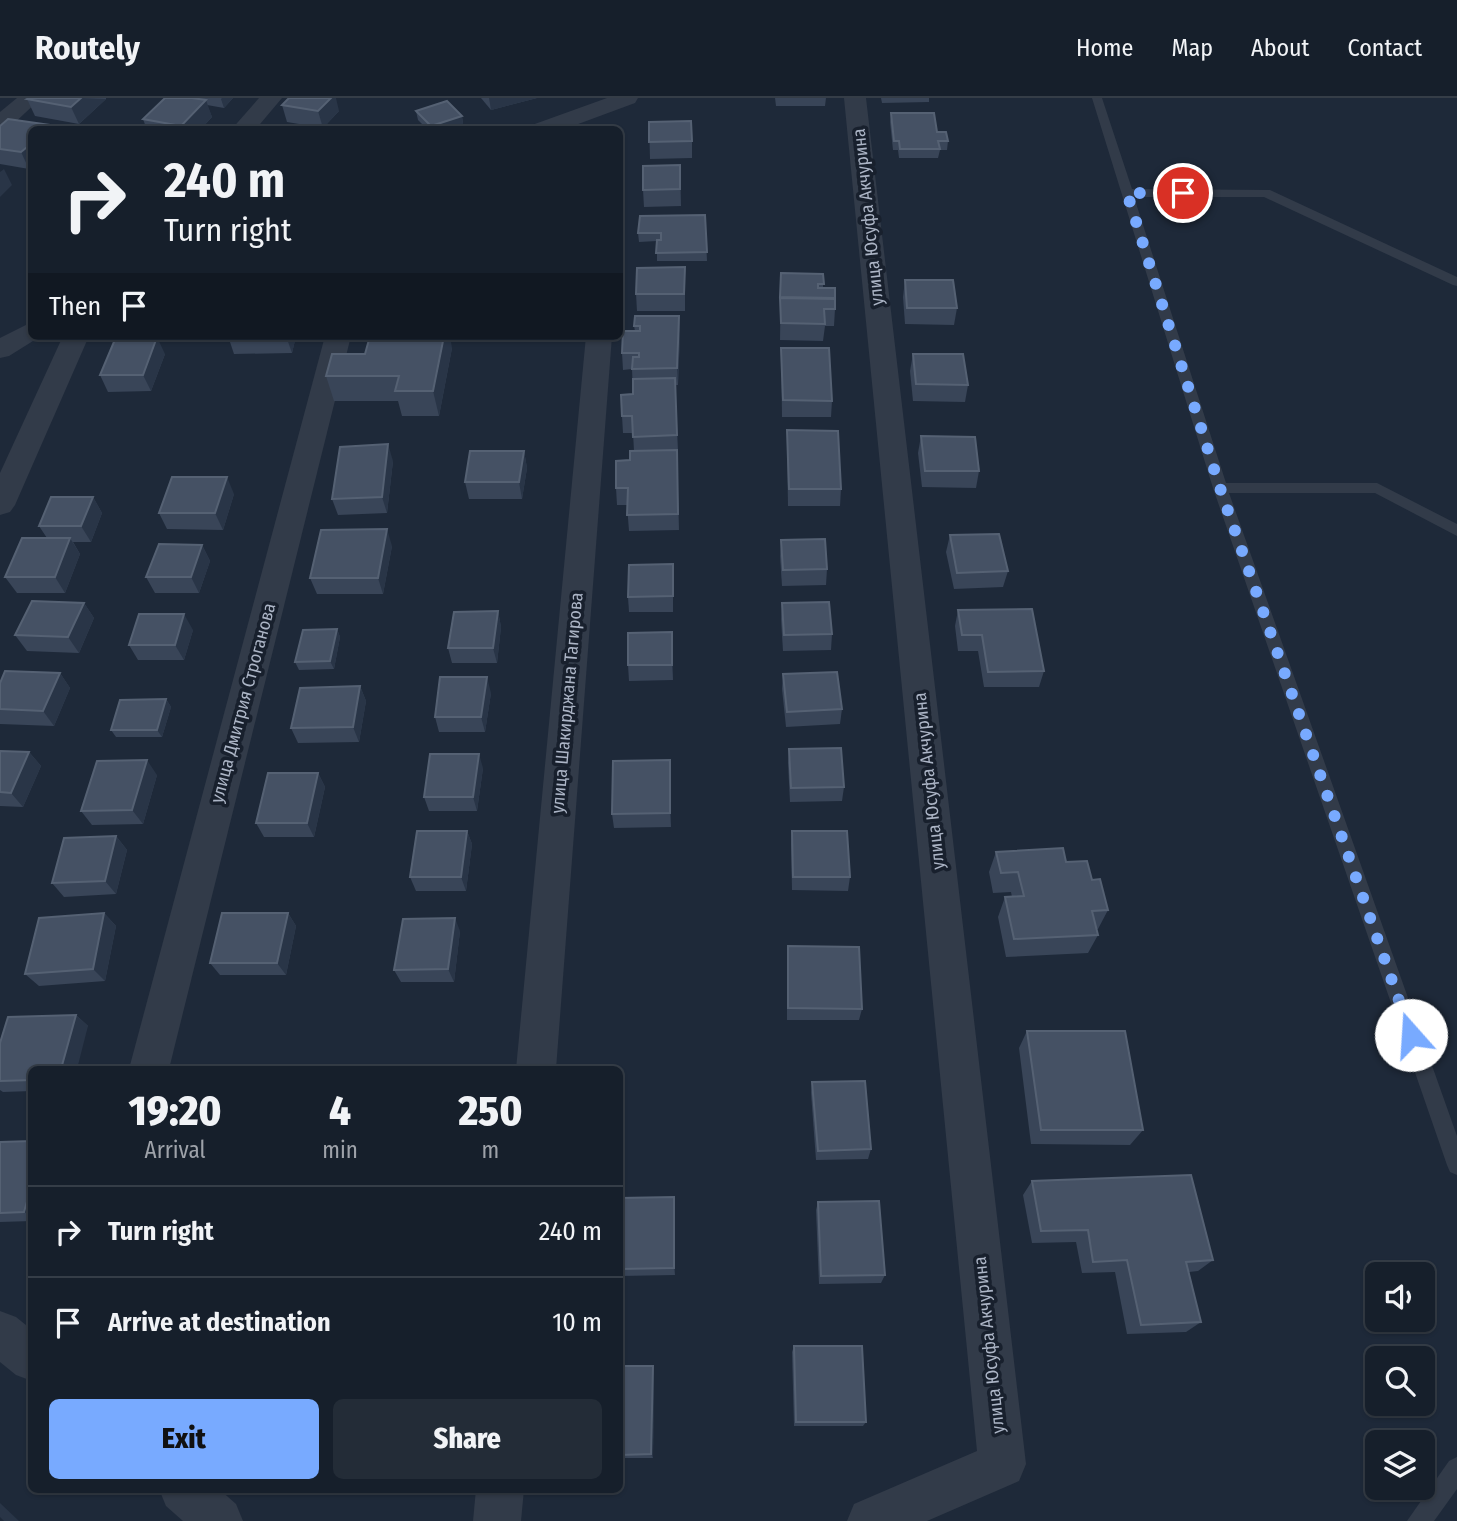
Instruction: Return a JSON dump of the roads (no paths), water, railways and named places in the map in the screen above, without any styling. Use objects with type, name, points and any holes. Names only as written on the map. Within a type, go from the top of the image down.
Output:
[{"type":"street","points":[[0,124],[30,98]]},
{"type":"street","points":[[246,126],[271,98]]},
{"type":"street","name":"улица Юсуфа Акчурина","points":[[855,98],[1002,1464],[871,1521]]},
{"type":"street","points":[[554,126],[621,106]]},
{"type":"street","points":[[0,350],[28,332]]},
{"type":"street","points":[[0,505],[74,340]]},
{"type":"street","name":"улица Дмитрия Строганова","points":[[150,1066],[337,340]]},
{"type":"street","name":"улица Шакирджана Тагирова","points":[[536,1066],[599,340]]},
{"type":"street","points":[[0,1333],[28,1356]]},
{"type":"street","points":[[188,1493],[219,1521]]},
{"type":"street","points":[[497,1521],[500,1493]]},
{"type":"lane","points":[[1097,98],[1220,488],[1457,1165]]},
{"type":"lane","points":[[1127,193],[1266,194],[1457,282]]},
{"type":"lane","points":[[1220,488],[1377,488],[1457,531]]},
{"type":"lane","points":[[1419,1521],[1457,1469]]}]
